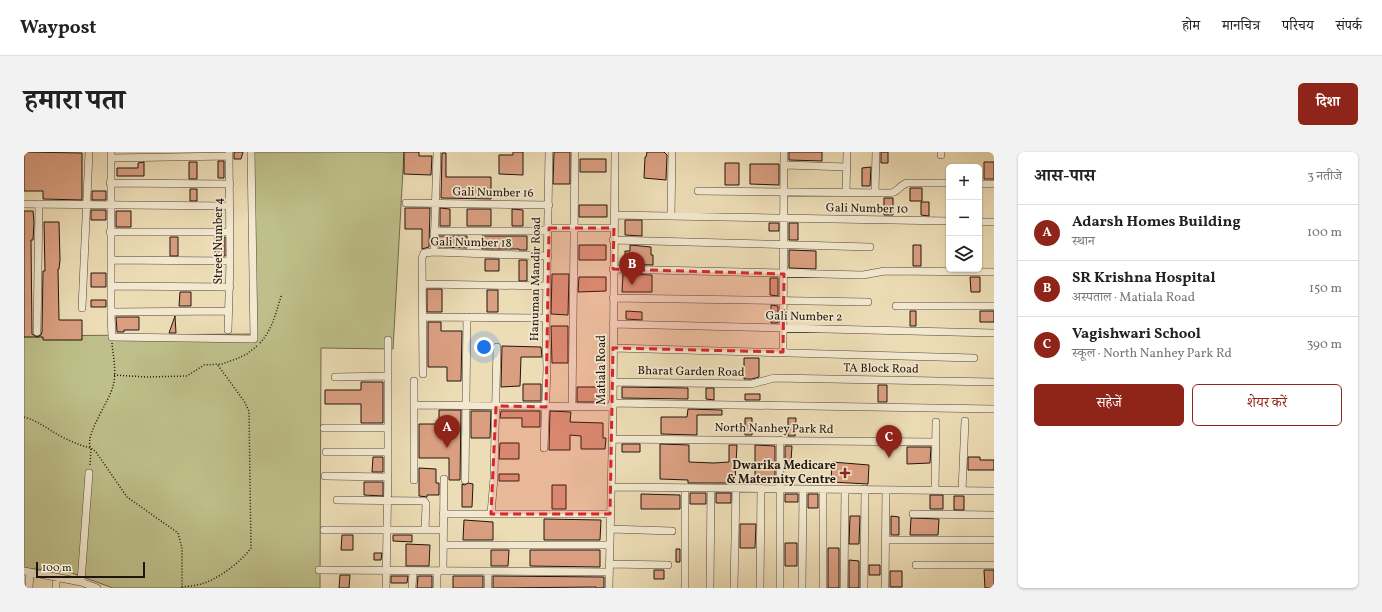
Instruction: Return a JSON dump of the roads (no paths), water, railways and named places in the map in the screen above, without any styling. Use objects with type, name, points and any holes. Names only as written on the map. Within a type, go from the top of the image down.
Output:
[{"type":"street","points":[[82,308],[89,152]]},
{"type":"street","points":[[229,154],[111,155],[110,232],[112,337],[254,339],[250,152]]},
{"type":"street","points":[[434,252],[437,152]]},
{"type":"street","name":"Hanuman Mandir Road","points":[[544,448],[546,407],[549,152]]},
{"type":"street","points":[[572,407],[575,152]]},
{"type":"street","name":"Matiala Road","points":[[609,588],[615,152]]},
{"type":"street","points":[[671,216],[672,152]]},
{"type":"street","points":[[783,352],[785,218],[784,152]]},
{"type":"street","points":[[846,192],[847,152]]},
{"type":"street","points":[[875,192],[876,152]]},
{"type":"street","name":"Street Number 4","points":[[228,330],[230,287],[229,154]]},
{"type":"street","points":[[785,165],[846,167]]},
{"type":"street","points":[[110,183],[230,184]]},
{"type":"street","points":[[698,191],[894,193],[907,183],[946,183]]},
{"type":"street","points":[[982,184],[994,184]]},
{"type":"street","name":"Gali Number 16","points":[[406,203],[549,205]]},
{"type":"street","points":[[24,204],[230,206]]},
{"type":"street","points":[[37,332],[40,204]]},
{"type":"street","name":"Gali Number 10","points":[[614,215],[946,221]]},
{"type":"street","points":[[982,222],[994,222]]},
{"type":"street","points":[[434,231],[536,231],[549,228],[614,228]]},
{"type":"street","points":[[110,232],[230,232]]},
{"type":"street","points":[[614,240],[870,247]]},
{"type":"street","name":"Gali Number 18","points":[[423,284],[422,258],[426,252],[548,256]]},
{"type":"street","points":[[111,260],[230,260]]},
{"type":"street","points":[[613,269],[863,275],[885,271],[994,272]]},
{"type":"street","points":[[423,374],[423,284],[547,286]]},
{"type":"street","points":[[111,286],[230,287]]},
{"type":"street","points":[[613,298],[868,302]]},
{"type":"street","points":[[896,306],[994,306]]},
{"type":"street","points":[[111,312],[229,311]]},
{"type":"street","points":[[423,317],[546,318]]},
{"type":"street","points":[[464,480],[467,318]]},
{"type":"street","name":"Gali Number 2","points":[[613,324],[994,333]]},
{"type":"street","points":[[386,588],[388,501],[388,340]]},
{"type":"street","points":[[491,514],[497,347]]},
{"type":"street","points":[[613,348],[974,358]]},
{"type":"street","points":[[335,377],[388,376]]},
{"type":"street","name":"Bharat Garden Road","points":[[613,382],[752,384],[768,379]]},
{"type":"street","name":"TA Block Road","points":[[768,379],[994,382]]},
{"type":"street","points":[[414,381],[414,480]]},
{"type":"street","points":[[414,405],[546,407],[612,405],[994,408]]},
{"type":"street","points":[[962,490],[965,421]]},
{"type":"street","points":[[935,490],[936,422]]},
{"type":"street","points":[[324,428],[388,428]]},
{"type":"street","name":"North Nanhey Park Rd","points":[[612,438],[936,442]]},
{"type":"street","points":[[780,440],[780,588]]},
{"type":"street","points":[[326,452],[388,452]]},
{"type":"street","points":[[86,585],[89,473]]},
{"type":"street","points":[[325,476],[388,477]]},
{"type":"street","points":[[436,588],[443,546],[444,479]]},
{"type":"street","points":[[611,487],[994,491]]},
{"type":"street","points":[[685,588],[686,488]]},
{"type":"street","points":[[710,588],[711,488]]},
{"type":"street","points":[[734,588],[736,488]]},
{"type":"street","points":[[760,588],[761,488]]},
{"type":"street","points":[[802,588],[803,489]]},
{"type":"street","points":[[823,489],[823,588]]},
{"type":"street","points":[[844,588],[845,489]]},
{"type":"street","points":[[864,588],[865,489]]},
{"type":"street","points":[[885,588],[886,490]]},
{"type":"street","points":[[337,500],[424,501],[426,504],[425,530]]},
{"type":"street","points":[[443,514],[610,514]]},
{"type":"street","points":[[914,514],[994,515]]},
{"type":"street","points":[[610,529],[672,531]]},
{"type":"street","points":[[324,530],[443,530]]},
{"type":"street","points":[[886,540],[994,540]]},
{"type":"street","points":[[443,546],[610,545]]},
{"type":"street","points":[[319,570],[488,571],[668,565]]},
{"type":"street","points":[[916,565],[994,565]]},
{"type":"street","points":[[29,588],[27,571],[97,588]]},
{"type":"street","points":[[412,588],[413,571]]},
{"type":"street","points":[[488,571],[488,588]]},
{"type":"street","points":[[56,577],[56,588]]},
{"type":"place","name":"SR Krishna Hospital","points":[[632,285]]},
{"type":"place","name":"Adarsh Homes Building","points":[[447,448]]},
{"type":"place","name":"Vagishwari School","points":[[889,458]]},
{"type":"place","name":"Dwarika Medicare & Maternity Centre","points":[[845,473]]}]
